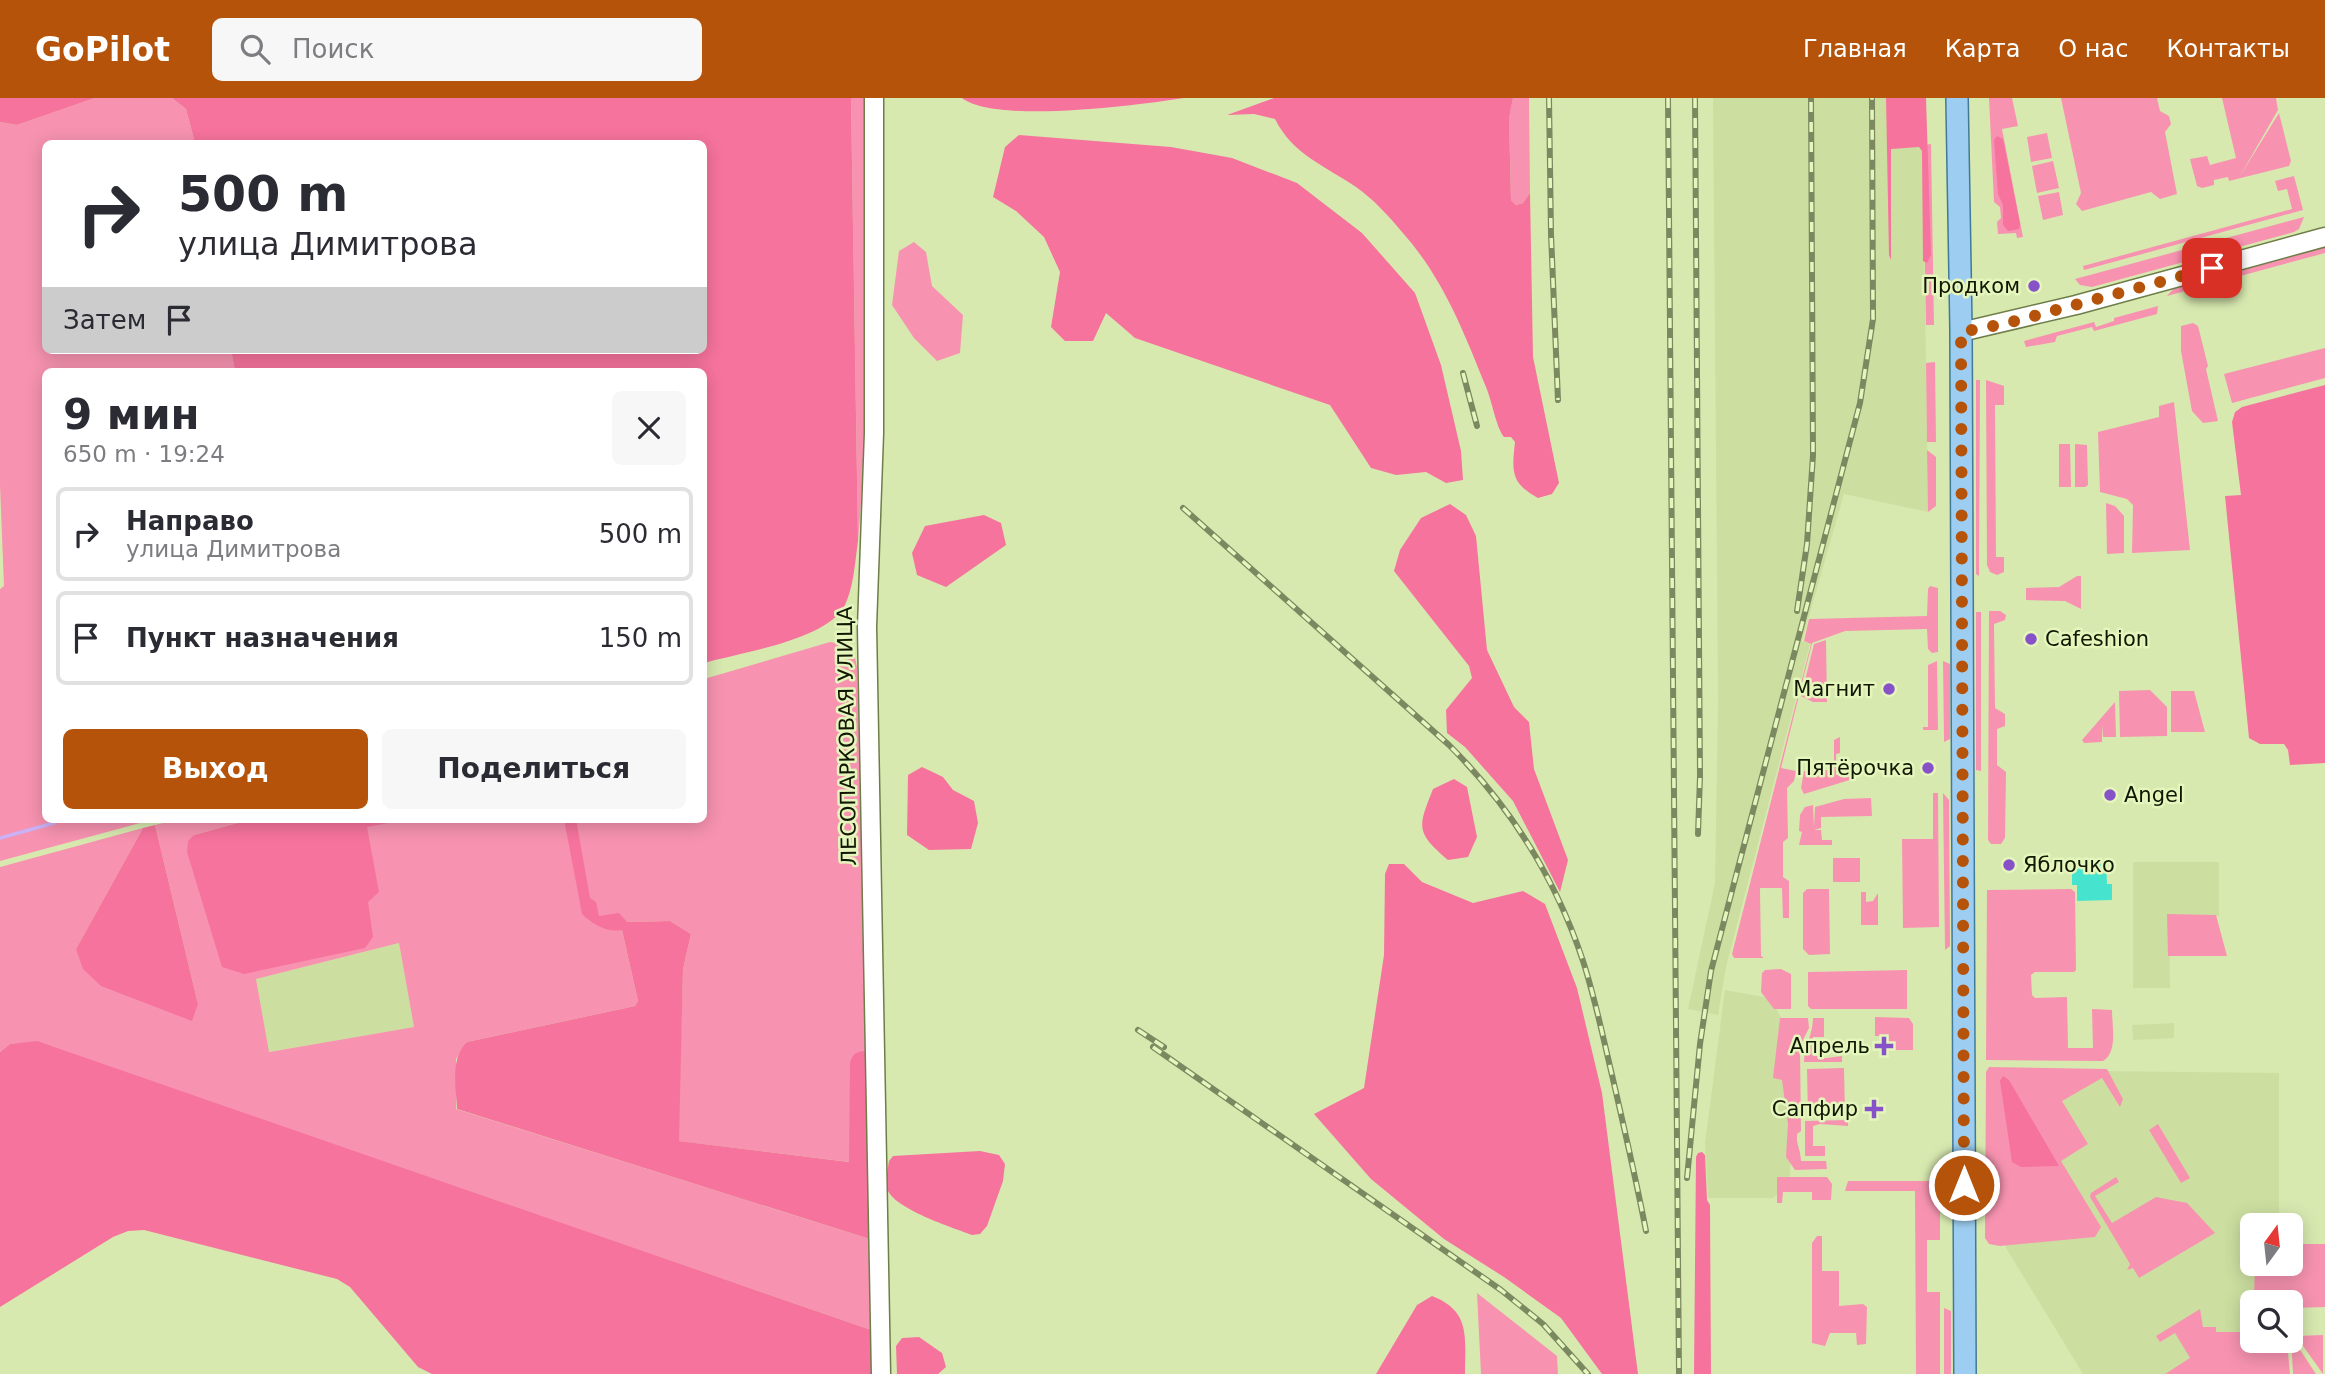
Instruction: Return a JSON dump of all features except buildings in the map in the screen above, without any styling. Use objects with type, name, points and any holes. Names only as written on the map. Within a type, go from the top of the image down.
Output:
[{"type":"main road","points":[[1957,98],[1961,332],[1965,1374]]},
{"type":"street","name":"ЛЕСОПАРКОВАЯ УЛИЦА","points":[[874,98],[874,433],[867,627],[881,1374]]},
{"type":"street","points":[[1961,332],[2076,305],[2325,237]]},
{"type":"shaded area","points":[[0,98],[95,98],[17,125],[0,122]]},
{"type":"shaded area","points":[[95,98],[172,98],[186,109],[194,140],[42,140],[42,354],[232,354],[234,368],[42,368],[42,823],[140,823],[0,861],[0,589],[4,586],[0,485],[0,122],[17,125]]},
{"type":"shaded area","points":[[172,98],[851,98],[858,541],[852,582],[845,605],[835,617],[802,636],[707,662],[707,368],[234,368],[232,354],[707,354],[707,140],[194,140],[186,109]]},
{"type":"shaded area","points":[[851,98],[864,98],[866,375],[858,541]]},
{"type":"shaded area","points":[[962,98],[1184,98],[1103,108],[1035,111],[979,106]]},
{"type":"shaded area","points":[[1274,98],[1513,98],[1509,118],[1511,200],[1516,205],[1523,203],[1530,193],[1533,357],[1559,483],[1552,494],[1538,498],[1518,481],[1513,460],[1515,442],[1501,433],[1486,387],[1460,325],[1441,286],[1397,226],[1362,191],[1300,151],[1275,119],[1254,114],[1227,115]]},
{"type":"shaded area","points":[[1513,98],[1529,98],[1530,193],[1523,203],[1516,205],[1511,200],[1509,117]]},
{"type":"shaded area","points":[[1713,98],[1888,98],[1923,145],[1928,512],[1844,494],[1802,641],[1810,644],[1726,967],[1718,1015],[1688,1009],[1715,883],[1718,701]]},
{"type":"shaded area","points":[[1886,98],[1926,98],[1931,255],[1927,263],[1923,261],[1922,151],[1919,147],[1891,149],[1891,260],[1889,255]]},
{"type":"shaded area","points":[[1989,98],[2012,98],[2018,126],[2002,129],[2023,237],[2017,238],[2016,233],[1998,234],[1997,222],[2001,218],[2000,207],[1994,202]]},
{"type":"shaded area","points":[[2061,98],[2157,98],[2160,111],[2169,116],[2171,124],[2165,132],[2177,194],[2160,199],[2151,192],[2082,211],[2076,204],[2081,193]]},
{"type":"shaded area","points":[[2222,98],[2276,98],[2278,110],[2240,176],[2279,113],[2291,161],[2289,166],[2229,181],[2228,177],[2214,180],[2214,185],[2202,188],[2197,186],[2190,159],[2207,156],[2210,165],[2236,158]]},
{"type":"shaded area","points":[[2047,133],[2052,158],[2031,162],[2027,137]]},
{"type":"shaded area","points":[[1019,135],[1171,147],[1232,158],[1297,183],[1362,233],[1415,293],[1441,365],[1461,451],[1463,480],[1446,483],[1426,472],[1396,475],[1371,468],[1330,405],[1135,338],[1106,313],[1093,341],[1065,341],[1051,327],[1060,272],[1044,237],[1016,211],[993,197],[1005,147]]},
{"type":"shaded area","points":[[1997,136],[2003,139],[2020,224],[2019,229],[2008,231],[2003,225],[2003,205],[1998,194],[1994,140]]},
{"type":"shaded area","points":[[1931,144],[1934,325],[1926,325],[1923,145]]},
{"type":"shaded area","points":[[2053,161],[2059,188],[2037,193],[2032,166]]},
{"type":"shaded area","points":[[2294,176],[2303,210],[2084,270],[2083,266],[2292,209],[2287,189],[2278,191],[2275,181]]},
{"type":"shaded area","points":[[2059,192],[2063,215],[2043,220],[2038,196]]},
{"type":"shaded area","points":[[2304,217],[2299,229],[2294,232],[2092,287],[2080,285],[2075,279]]},
{"type":"shaded area","points":[[914,242],[926,252],[932,286],[963,315],[960,353],[937,361],[914,338],[892,305],[899,251]]},
{"type":"shaded area","points":[[2325,247],[2325,253],[2167,296],[2174,288]]},
{"type":"shaded area","points":[[2158,306],[2157,314],[2094,331],[2092,327],[2057,336],[2055,342],[2026,347],[2024,341],[2094,322],[2096,327],[2114,321],[2114,318]]},
{"type":"shaded area","points":[[2193,323],[2198,326],[2218,421],[2203,423],[2192,411],[2181,351],[2181,326]]},
{"type":"shaded area","points":[[2325,348],[2325,378],[2232,403],[2224,374]]},
{"type":"shaded area","points":[[1935,362],[1936,442],[1927,442],[1926,363]]},
{"type":"shaded area","points":[[1976,380],[1980,380],[1979,576],[1976,574]]},
{"type":"shaded area","points":[[1986,380],[2004,386],[2004,405],[1995,405],[1996,557],[2004,557],[2004,572],[1997,575],[1990,572],[1987,565]]},
{"type":"shaded area","points":[[2325,385],[2325,763],[2290,765],[2288,750],[2284,744],[2260,744],[2249,738],[2225,496],[2241,495],[2232,422],[2235,412],[2242,407]]},
{"type":"shaded area","points":[[2174,402],[2190,550],[2132,553],[2133,505],[2127,499],[2100,492],[2098,432],[2159,417],[2159,406]]},
{"type":"shaded area","points":[[2059,444],[2070,444],[2071,487],[2059,487]]},
{"type":"shaded area","points":[[2075,444],[2087,445],[2088,485],[2085,487],[2075,487]]},
{"type":"shaded area","points":[[1927,450],[1936,457],[1936,506],[1928,512]]},
{"type":"shaded area","points":[[2106,503],[2115,506],[2124,516],[2124,553],[2107,554]]},
{"type":"shaded area","points":[[1450,504],[1466,515],[1476,536],[1487,650],[1514,707],[1529,722],[1534,769],[1568,860],[1560,892],[1513,801],[1465,747],[1447,733],[1446,710],[1472,678],[1469,666],[1394,571],[1400,550],[1421,518]]},
{"type":"shaded area","points":[[984,515],[1001,523],[1006,545],[946,587],[917,575],[912,553],[925,526]]},
{"type":"shaded area","points":[[2081,576],[2081,609],[2065,601],[2026,600],[2026,588],[2059,587]]},
{"type":"shaded area","points":[[1930,586],[1938,588],[1938,652],[1932,653],[1928,649],[1927,629],[1845,631],[1812,643],[1781,768],[1796,771],[1794,781],[1787,788],[1788,838],[1783,842],[1783,877],[1789,881],[1789,918],[1783,918],[1782,888],[1760,888],[1761,956],[1764,958],[1734,958],[1732,954],[1811,644],[1804,641],[1809,619],[1927,616]]},
{"type":"shaded area","points":[[1989,611],[2000,611],[2006,615],[2005,620],[1994,624],[1995,708],[2005,714],[2005,726],[1997,729],[1997,765],[2006,772],[2005,838],[2001,844],[1991,844],[1988,840]]},
{"type":"shaded area","points":[[1976,612],[1981,612],[1981,771],[1976,770]]},
{"type":"shaded area","points":[[1826,640],[1827,702],[1813,702],[1801,696],[1814,644]]},
{"type":"shaded area","points":[[830,642],[842,644],[854,653],[857,667],[869,1051],[850,1063],[850,1162],[678,1141],[683,969],[691,934],[670,921],[627,922],[622,930],[638,1001],[635,1006],[467,1042],[456,1059],[456,1109],[873,1240],[874,1331],[37,1042],[10,1044],[0,1052],[0,867],[143,828],[76,949],[198,1004],[155,825],[238,823],[194,835],[311,823],[707,823],[707,678]],"holes":[[[399,943],[414,1027],[269,1052],[256,979]]]},
{"type":"shaded area","points":[[1937,661],[1938,730],[1923,730],[1923,727],[1928,727],[1928,665]]},
{"type":"shaded area","points":[[1943,661],[1950,664],[1950,739],[1944,742]]},
{"type":"shaded area","points":[[2150,690],[2167,707],[2167,736],[2120,737],[2119,691]]},
{"type":"shaded area","points":[[2171,691],[2194,691],[2205,732],[2171,732]]},
{"type":"shaded area","points":[[2115,702],[2116,737],[2103,737],[2102,724],[2102,742],[2084,743],[2082,740]]},
{"type":"shaded area","points":[[1840,737],[1840,753],[1836,754],[1836,775],[1853,775],[1853,779],[1804,794],[1801,788],[1804,771],[1834,770],[1834,740]]},
{"type":"shaded area","points":[[922,767],[943,777],[953,790],[974,801],[978,823],[971,849],[929,850],[907,835],[908,775]]},
{"type":"shaded area","points":[[1454,779],[1467,787],[1477,837],[1468,857],[1448,860],[1425,835],[1422,821],[1433,789]]},
{"type":"shaded area","points":[[1933,793],[1938,793],[1939,927],[1903,928],[1902,839],[1933,839]]},
{"type":"shaded area","points":[[1943,793],[1949,800],[1950,946],[1945,950]]},
{"type":"shaded area","points":[[1871,798],[1872,816],[1821,817],[1821,828],[1814,830],[1821,830],[1822,840],[1832,840],[1832,845],[1799,845],[1802,832],[1799,831],[1800,815],[1805,807],[1813,805],[1814,827],[1815,807],[1844,799]]},
{"type":"shaded area","points":[[238,823],[388,823],[367,827],[379,892],[368,902],[373,937],[365,948],[244,974],[222,967],[187,852],[188,841],[194,835]]},
{"type":"shaded area","points":[[565,823],[577,823],[590,898],[596,902],[599,916],[619,913],[627,922],[670,921],[691,934],[683,969],[679,1141],[849,1162],[850,1063],[856,1053],[869,1051],[873,1240],[457,1109],[456,1064],[467,1042],[635,1006],[638,1001],[622,930],[600,927],[582,914]]},
{"type":"shaded area","points":[[155,825],[198,1004],[192,1021],[101,986],[83,969],[76,949],[143,828]]},
{"type":"shaded area","points":[[1833,858],[1860,858],[1860,882],[1833,882]]},
{"type":"shaded area","points":[[2133,862],[2219,862],[2219,916],[2169,916],[2170,988],[2133,988]]},
{"type":"shaded area","points":[[1389,864],[1404,864],[1422,882],[1473,903],[1523,891],[1545,904],[1577,988],[1602,1093],[1638,1374],[1602,1374],[1561,1318],[1444,1239],[1371,1179],[1314,1114],[1364,1088],[1384,955],[1385,874]]},
{"type":"shaded area","points":[[1807,889],[1829,889],[1830,954],[1809,955],[1803,949],[1803,893]]},
{"type":"shaded area","points":[[2071,889],[2075,892],[2076,970],[2035,972],[2031,975],[2032,995],[2035,998],[2067,997],[2068,1048],[2093,1048],[2092,1009],[2112,1010],[2111,1051],[2103,1061],[1986,1060],[1987,890]]},
{"type":"shaded area","points":[[1861,892],[1866,892],[1866,902],[1873,901],[1878,893],[1878,925],[1861,925]]},
{"type":"shaded area","points":[[2167,914],[2216,915],[2227,956],[2168,956]]},
{"type":"shaded area","points":[[399,943],[414,1027],[268,1052],[256,979]]},
{"type":"shaded area","points":[[1781,969],[1791,974],[1791,1009],[1774,1009],[1761,992],[1762,973],[1765,970]]},
{"type":"shaded area","points":[[1907,970],[1907,1009],[1811,1009],[1808,1006],[1808,972]]},
{"type":"shaded area","points":[[1725,990],[1770,998],[1783,1021],[1794,1120],[1789,1182],[1773,1198],[1708,1198],[1705,1143]]},
{"type":"shaded area","points":[[1875,1017],[1909,1018],[1913,1024],[1913,1050],[1888,1050],[1888,1036],[1875,1036]]},
{"type":"shaded area","points":[[1780,1018],[1808,1018],[1809,1028],[1800,1046],[1801,1131],[1797,1134],[1797,1141],[1801,1161],[1826,1161],[1827,1169],[1795,1170],[1786,1157],[1788,1124],[1782,1080],[1773,1078]]},
{"type":"shaded area","points":[[1813,1018],[1824,1018],[1824,1037],[1813,1037],[1813,1056],[1819,1056],[1819,1059],[1842,1056],[1842,1062],[1804,1062]]},
{"type":"shaded area","points":[[2174,1023],[2174,1038],[2133,1040],[2132,1025]]},
{"type":"shaded area","points":[[37,1041],[874,1331],[875,1374],[432,1374],[418,1367],[350,1287],[337,1279],[144,1230],[128,1231],[113,1237],[0,1307],[0,1052],[10,1044]]},
{"type":"shaded area","points":[[1989,1067],[2107,1069],[2123,1099],[2120,1107],[2102,1078],[2062,1101],[2088,1144],[2061,1161],[2101,1227],[2095,1237],[2000,1246],[1989,1244],[1985,1238],[1986,1072]]},
{"type":"shaded area","points":[[1844,1068],[1845,1115],[1808,1116],[1807,1069]]},
{"type":"shaded area","points":[[2004,1070],[2279,1073],[2279,1213],[2240,1213],[2240,1276],[2279,1276],[2279,1290],[2240,1290],[2240,1353],[2244,1353],[2232,1374],[2083,1374],[2006,1248]]},
{"type":"shaded area","points":[[2003,1076],[2009,1080],[2059,1166],[2021,1167],[2012,1162],[2000,1081]]},
{"type":"shaded area","points":[[1848,1120],[1848,1126],[1813,1126],[1813,1146],[1825,1146],[1825,1156],[1805,1156],[1805,1121]]},
{"type":"shaded area","points":[[2158,1124],[2190,1178],[2181,1183],[2149,1130]]},
{"type":"shaded area","points":[[980,1151],[999,1155],[1005,1164],[1003,1181],[987,1226],[980,1234],[972,1235],[911,1210],[899,1203],[887,1188],[889,1161],[893,1156]]},
{"type":"shaded area","points":[[1702,1152],[1705,1155],[1707,1200],[1710,1205],[1711,1374],[1694,1374],[1696,1157]]},
{"type":"shaded area","points":[[1777,1177],[1827,1177],[1832,1184],[1831,1200],[1812,1200],[1812,1192],[1783,1192],[1782,1203],[1777,1203]]},
{"type":"shaded area","points":[[2116,1177],[2119,1182],[2095,1196],[2112,1223],[2156,1197],[2187,1203],[2215,1233],[2139,1278],[2133,1268],[2127,1270],[2130,1264],[2090,1197],[2091,1193]]},
{"type":"shaded area","points":[[1848,1181],[1940,1181],[1940,1240],[1927,1240],[1927,1292],[1940,1292],[1940,1374],[1916,1374],[1915,1191],[1845,1191]]},
{"type":"shaded area","points":[[1817,1236],[1822,1236],[1822,1271],[1839,1271],[1839,1306],[1863,1304],[1867,1307],[1866,1344],[1857,1345],[1856,1333],[1830,1333],[1825,1346],[1812,1343],[1812,1243]]},
{"type":"shaded area","points":[[2303,1244],[2325,1244],[2325,1307],[2303,1308],[2303,1290],[2254,1290],[2255,1276],[2303,1276]]},
{"type":"shaded area","points":[[1477,1293],[1557,1356],[1558,1374],[1481,1374]]},
{"type":"shaded area","points":[[1432,1296],[1454,1309],[1460,1318],[1465,1337],[1465,1374],[1376,1374],[1417,1305]]},
{"type":"shaded area","points":[[1944,1308],[1951,1311],[1951,1374],[1944,1374]]},
{"type":"shaded area","points":[[2200,1309],[2203,1327],[2216,1327],[2216,1332],[2240,1332],[2240,1353],[2288,1353],[2290,1374],[2165,1374],[2190,1358],[2175,1333],[2160,1342],[2156,1336]]},
{"type":"shaded area","points":[[2323,1335],[2323,1374],[2303,1346],[2303,1336]]},
{"type":"shaded area","points":[[919,1337],[942,1353],[946,1367],[938,1374],[897,1374],[896,1346],[902,1338]]},
{"type":"shaded area","points":[[2292,1353],[2302,1353],[2316,1374],[2293,1374]]},
{"type":"waterway","points":[[0,838],[54,823]]},
{"type":"railway","points":[[1549,98],[1558,400]]},
{"type":"railway","points":[[1668,98],[1679,1374]]},
{"type":"railway","points":[[1695,98],[1700,776],[1698,834]]},
{"type":"railway","points":[[1797,611],[1807,544],[1813,455],[1811,98]]},
{"type":"railway","points":[[1687,1178],[1700,1044],[1711,971],[1860,403],[1873,319],[1872,98]]},
{"type":"railway","points":[[1463,373],[1477,426]]},
{"type":"railway","points":[[1183,508],[1449,745],[1492,793],[1529,845],[1559,901],[1587,975],[1646,1231]]},
{"type":"railway","points":[[1138,1030],[1164,1047]]},
{"type":"railway","points":[[1153,1047],[1501,1290],[1543,1324],[1588,1374]]},
{"type":"place","name":"Продком","points":[[2034,286]]},
{"type":"place","name":"Cafeshion","points":[[2031,639]]},
{"type":"place","name":"Магнит","points":[[1889,689]]},
{"type":"place","name":"Пятёрочка","points":[[1928,768]]},
{"type":"place","name":"Angel","points":[[2110,795]]},
{"type":"place","name":"Яблочко","points":[[2009,865]]},
{"type":"place","name":"Апрель","points":[[1884,1046]]},
{"type":"place","name":"Сапфир","points":[[1874,1109]]},
{"type":"route","points":[[1964,1185],[1961,332],[2004,324],[2212,268]]}]
